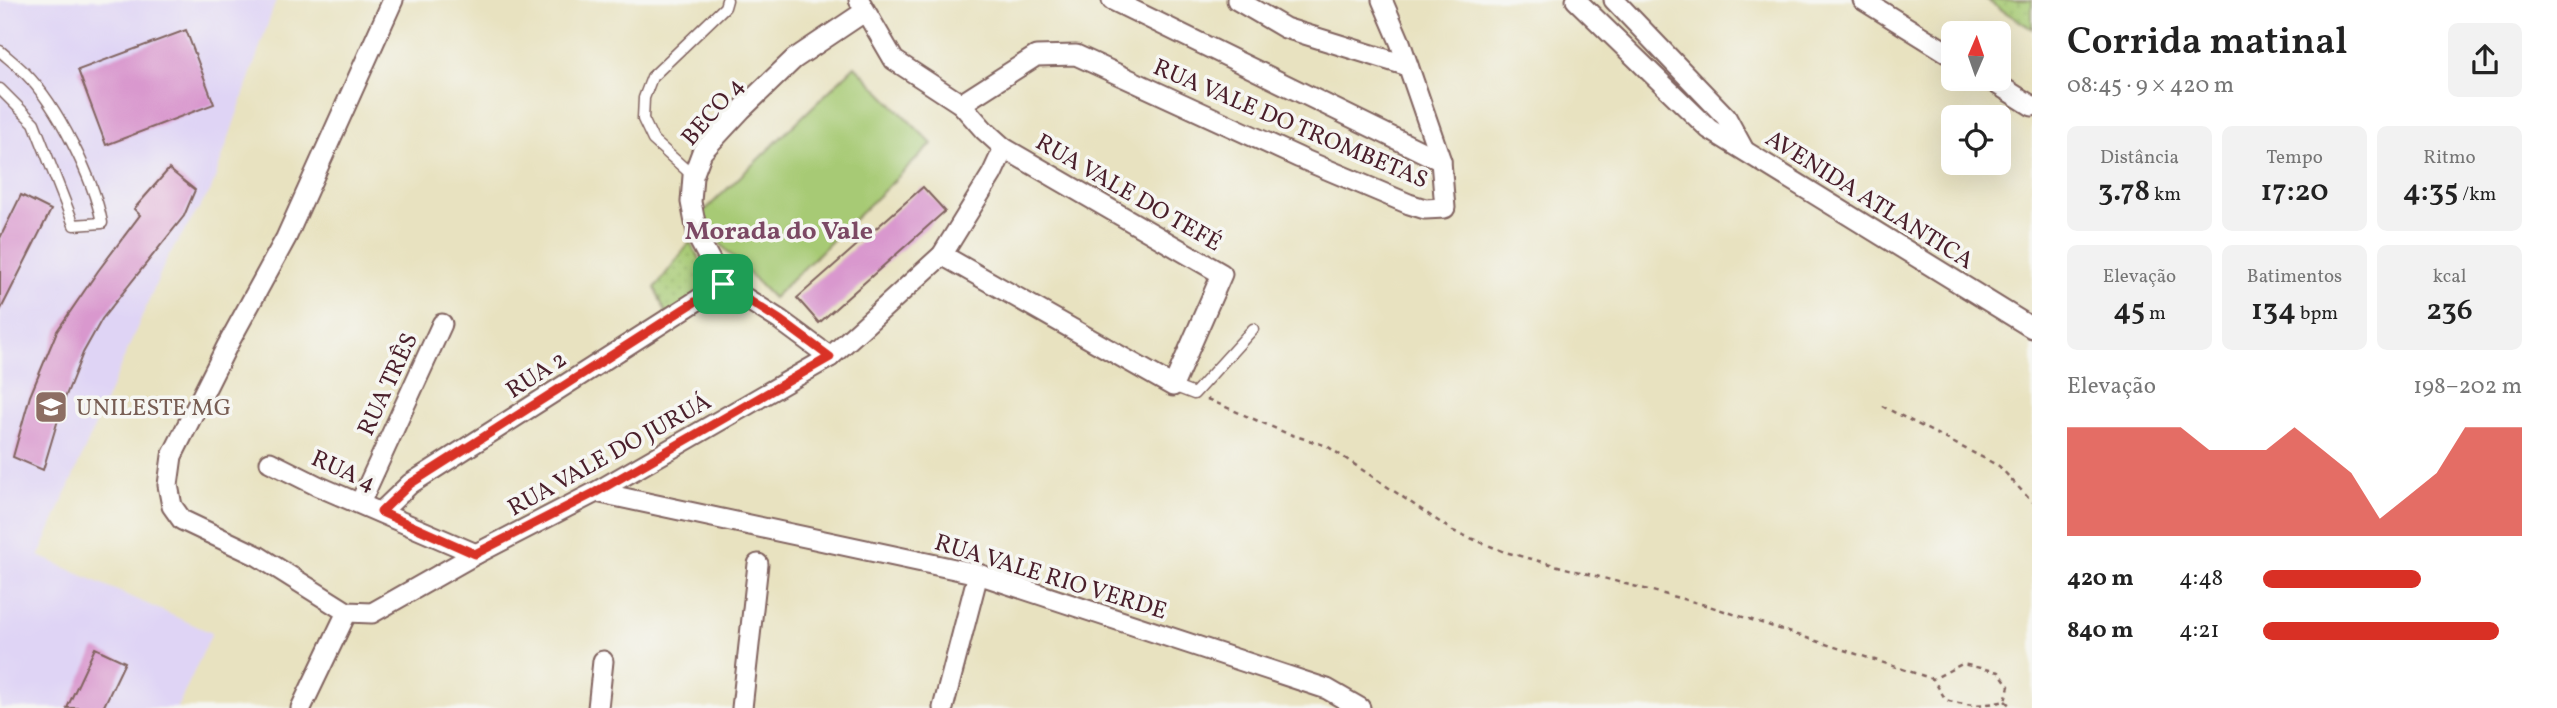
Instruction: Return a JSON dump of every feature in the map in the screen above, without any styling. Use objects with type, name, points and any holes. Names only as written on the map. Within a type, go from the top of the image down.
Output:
[{"type":"street","points":[[301,708],[347,611],[258,556],[182,520],[172,506],[168,485],[172,456],[227,346],[286,238],[393,0]]},
{"type":"street","points":[[1112,0],[1441,161]]},
{"type":"street","points":[[1237,0],[1284,28],[1408,66]]},
{"type":"street","name":"RUA VALE DO TROMBETAS","points":[[961,104],[1036,56],[1076,55],[1300,158],[1425,209],[1445,208],[1441,161],[1382,0]]},
{"type":"street","points":[[1576,0],[1709,129],[1745,151]]},
{"type":"street","name":"AVENIDA ATLANTICA","points":[[1614,0],[1726,117],[1745,151],[2032,328]]},
{"type":"street","points":[[1863,0],[1941,49]]},
{"type":"street","name":"BECO 4","points":[[723,284],[698,238],[691,202],[693,176],[702,152],[794,59],[862,6]]},
{"type":"street","name":"RUA VALE DO TEFÉ","points":[[862,6],[894,61],[961,104],[984,131],[1004,148],[1222,274],[1173,386]]},
{"type":"street","points":[[2008,91],[2032,106]]},
{"type":"street","name":"RUA VALE DO JURUÁ","points":[[347,611],[372,613],[475,554],[596,492],[830,357],[942,255],[992,174],[1004,148]]},
{"type":"street","points":[[942,255],[1173,386]]},
{"type":"street","points":[[723,284],[780,320],[830,357]]},
{"type":"street","name":"RUA 2","points":[[381,512],[410,484],[723,284]]},
{"type":"street","name":"RUA TRÊS","points":[[360,503],[442,324]]},
{"type":"street","name":"RUA 4","points":[[270,462],[318,486],[475,554]]},
{"type":"street","name":"RUA VALE RIO VERDE","points":[[596,492],[978,574],[1327,689],[1360,708]]},
{"type":"street","points":[[742,708],[758,564]]},
{"type":"street","points":[[943,708],[978,574]]},
{"type":"street","points":[[598,708],[603,661]]},
{"type":"lane","points":[[693,176],[653,140],[643,118],[644,98],[652,77],[725,7],[727,0]]},
{"type":"lane","points":[[0,51],[26,74],[61,121],[98,203],[102,223],[74,225],[34,123],[0,89]]},
{"type":"lane","points":[[1173,386],[1194,394],[1253,329]]},
{"type":"path","points":[[1194,394],[1286,433],[1327,446],[1452,531],[1505,552],[1709,606],[1933,679],[1946,700],[1964,705],[1987,705],[2006,701]]},
{"type":"path","points":[[1882,406],[1998,466],[2032,502]]},
{"type":"path","points":[[1933,679],[1962,663],[1999,672],[2009,686],[2006,701]]},
{"type":"path","points":[[2006,701],[2013,708]]},
{"type":"shaded area","name":"UNILESTE MG","points":[[0,0],[276,0],[211,190],[167,258],[39,556],[212,633],[177,708],[0,708]]},
{"type":"green space","points":[[1986,0],[2032,0],[2032,29]]},
{"type":"green space","points":[[855,66],[932,144],[773,298],[696,219]]},
{"type":"green space","points":[[690,242],[708,273],[704,291],[667,316],[655,288]]},
{"type":"building","points":[[186,30],[214,104],[106,145],[78,70]]},
{"type":"building","points":[[169,169],[195,190],[184,216],[102,319],[83,353],[63,403],[43,470],[13,457],[30,396],[57,331],[140,215],[134,209]]},
{"type":"building","points":[[923,187],[945,211],[819,323],[797,298]]},
{"type":"building","points":[[21,195],[51,210],[0,311],[0,238]]},
{"type":"building","points":[[95,648],[125,662],[103,708],[67,708]]},
{"type":"place","name":"UNILESTE MG","points":[[51,407]]},
{"type":"district","name":"Morada do Vale","points":[[779,230]]},
{"type":"route","points":[[723,284],[780,320],[830,357],[596,492],[475,554],[381,512],[410,484],[723,284]]}]
